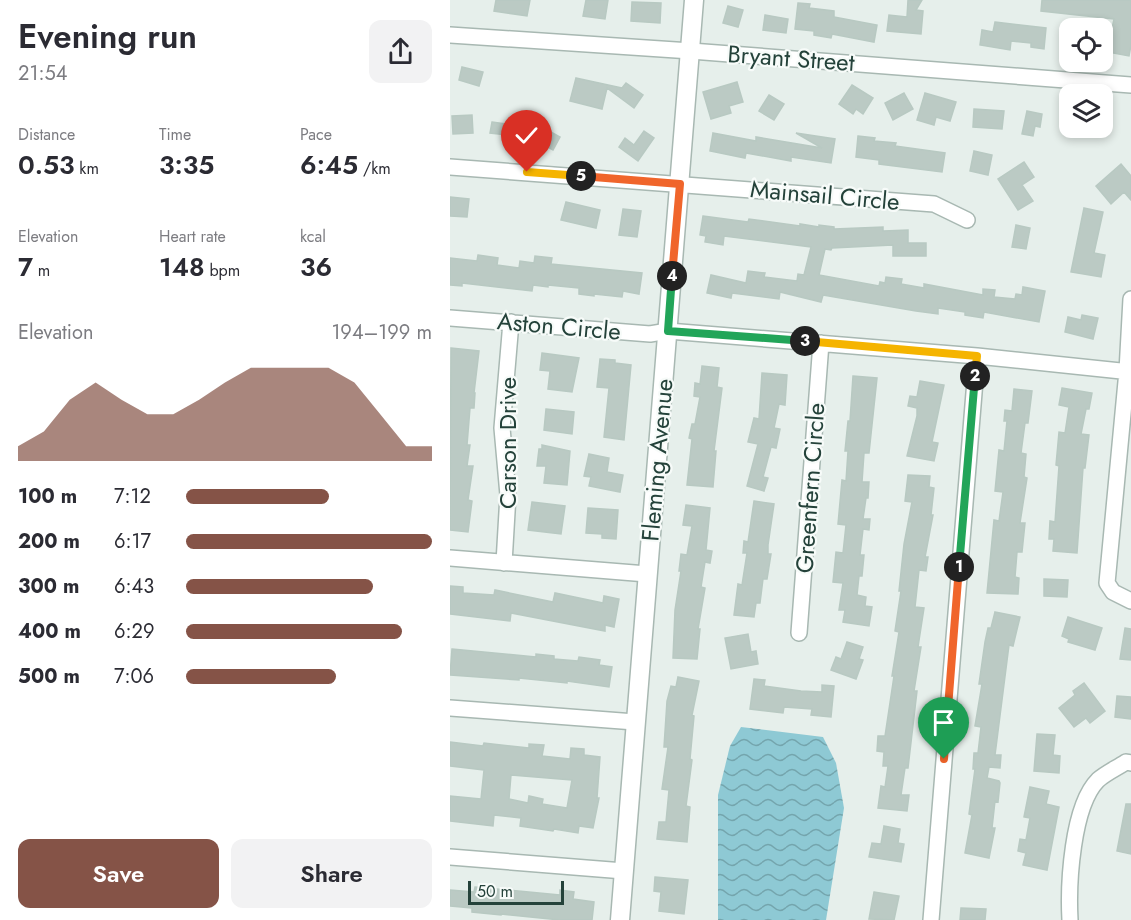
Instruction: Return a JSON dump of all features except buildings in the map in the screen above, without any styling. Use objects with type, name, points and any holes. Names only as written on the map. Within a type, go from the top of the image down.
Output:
[{"type":"street","name":"Fleming Avenue","points":[[620,920],[694,0]]},
{"type":"street","name":"Bryant Street","points":[[450,35],[1131,85]]},
{"type":"street","name":"Mainsail Circle","points":[[450,167],[934,204],[967,220]]},
{"type":"street","points":[[1131,299],[1129,371],[1107,583],[1113,592],[1131,601]]},
{"type":"street","name":"Aston Circle","points":[[450,318],[650,334],[668,331],[977,356],[1129,371]]},
{"type":"street","name":"Carson Drive","points":[[504,563],[508,495],[502,428],[511,322]]},
{"type":"street","name":"Greenfern Circle","points":[[799,633],[821,343]]},
{"type":"street","points":[[931,920],[977,356]]},
{"type":"street","points":[[450,558],[647,574]]},
{"type":"street","points":[[450,708],[635,722]]},
{"type":"street","points":[[1070,920],[1072,856],[1086,797],[1099,780],[1126,762],[1131,763]]},
{"type":"street","points":[[450,857],[624,871]]},
{"type":"water","points":[[741,727],[823,737],[836,763],[844,808],[826,920],[718,920],[718,795],[730,746]]},
{"type":"route","points":[[527,172],[680,184],[668,331],[977,356],[944,759]]}]
